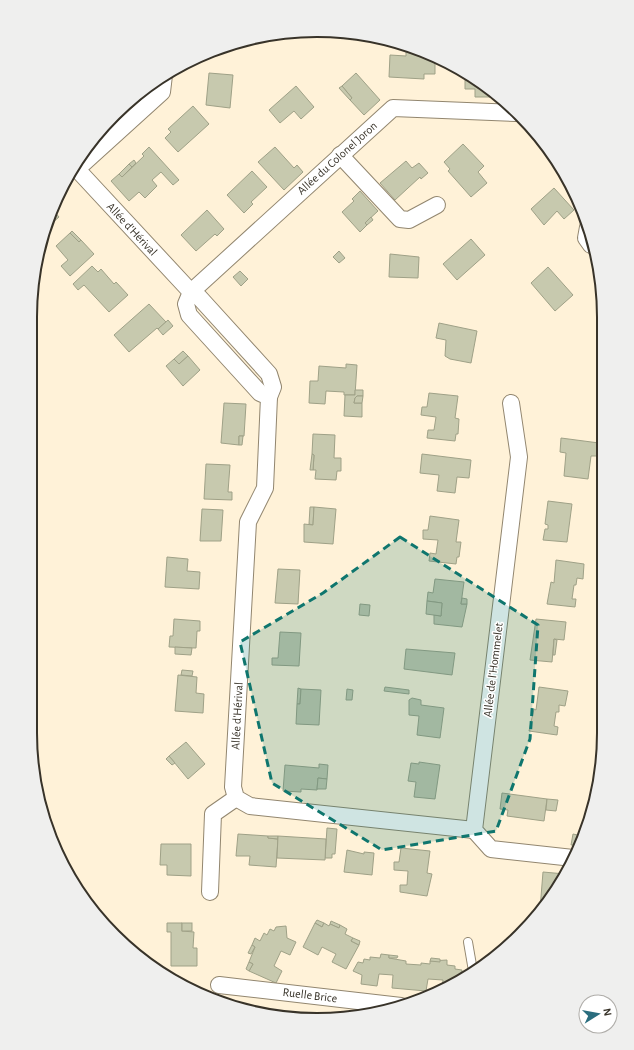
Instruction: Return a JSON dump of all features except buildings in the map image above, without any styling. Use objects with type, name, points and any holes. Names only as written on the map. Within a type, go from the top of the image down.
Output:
[{"type":"street","points":[[84,161],[162,92],[163,83]]},
{"type":"street","name":"Allée du Colonel Joron","points":[[191,292],[393,108],[509,113]]},
{"type":"street","points":[[340,155],[400,219],[409,220],[437,205]]},
{"type":"street","name":"Allée d'Hérival","points":[[79,171],[191,292],[199,297],[269,374],[273,387],[269,397],[266,488],[248,522],[233,787],[236,798]]},
{"type":"street","name":"Allée de l'Hommelet","points":[[474,830],[519,457],[511,403]]},
{"type":"street","points":[[210,892],[213,814],[236,798],[250,806],[474,830],[491,849],[568,857]]},
{"type":"street","name":"Ruelle Brice","points":[[219,984],[385,1004]]},
{"type":"lane","points":[[468,942],[472,966]]},
{"type":"highlighted area","points":[[400,537],[538,625],[530,739],[496,831],[382,850],[272,783],[240,642],[323,593]]}]
